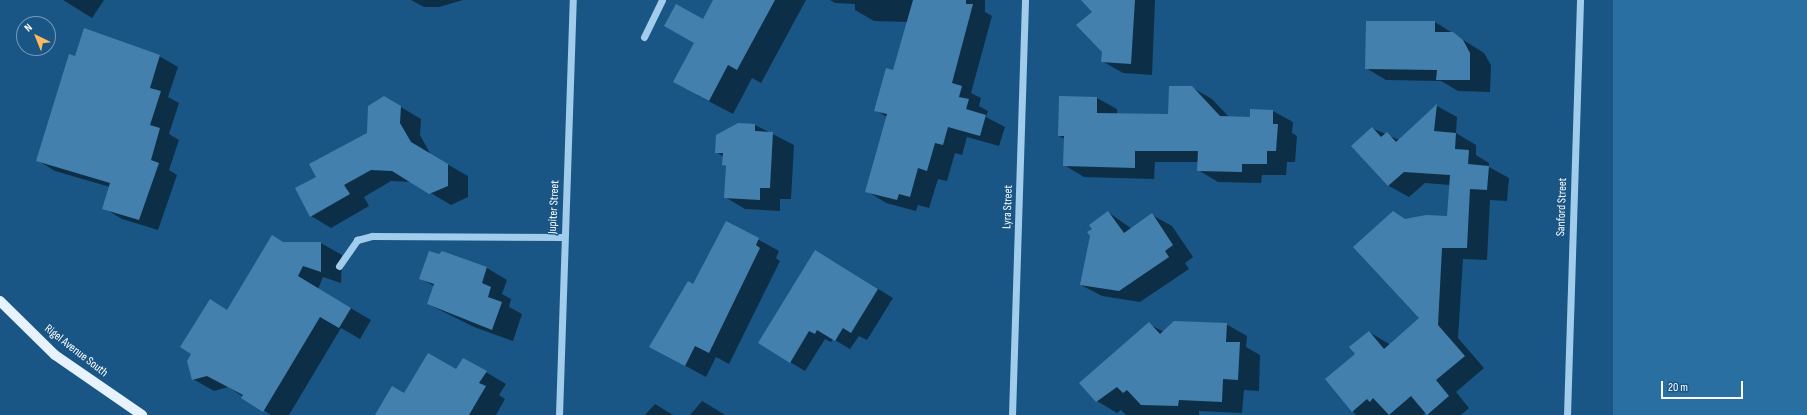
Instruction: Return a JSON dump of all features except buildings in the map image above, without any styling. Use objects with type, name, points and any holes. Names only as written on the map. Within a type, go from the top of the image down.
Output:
[{"type":"main road","name":"Rigel Avenue South","points":[[0,301],[55,355],[142,415]]},
{"type":"street","name":"Jupiter Street","points":[[560,415],[564,237],[573,0]]},
{"type":"street","points":[[644,37],[662,0]]},
{"type":"street","name":"Lyra Street","points":[[1012,415],[1025,0]]},
{"type":"street","name":"Sanford Street","points":[[1567,415],[1580,0]]},
{"type":"street","points":[[338,266],[357,240],[372,236],[564,237]]},
{"type":"shaded area","points":[[1613,0],[1807,0],[1807,415],[1613,415]]}]
